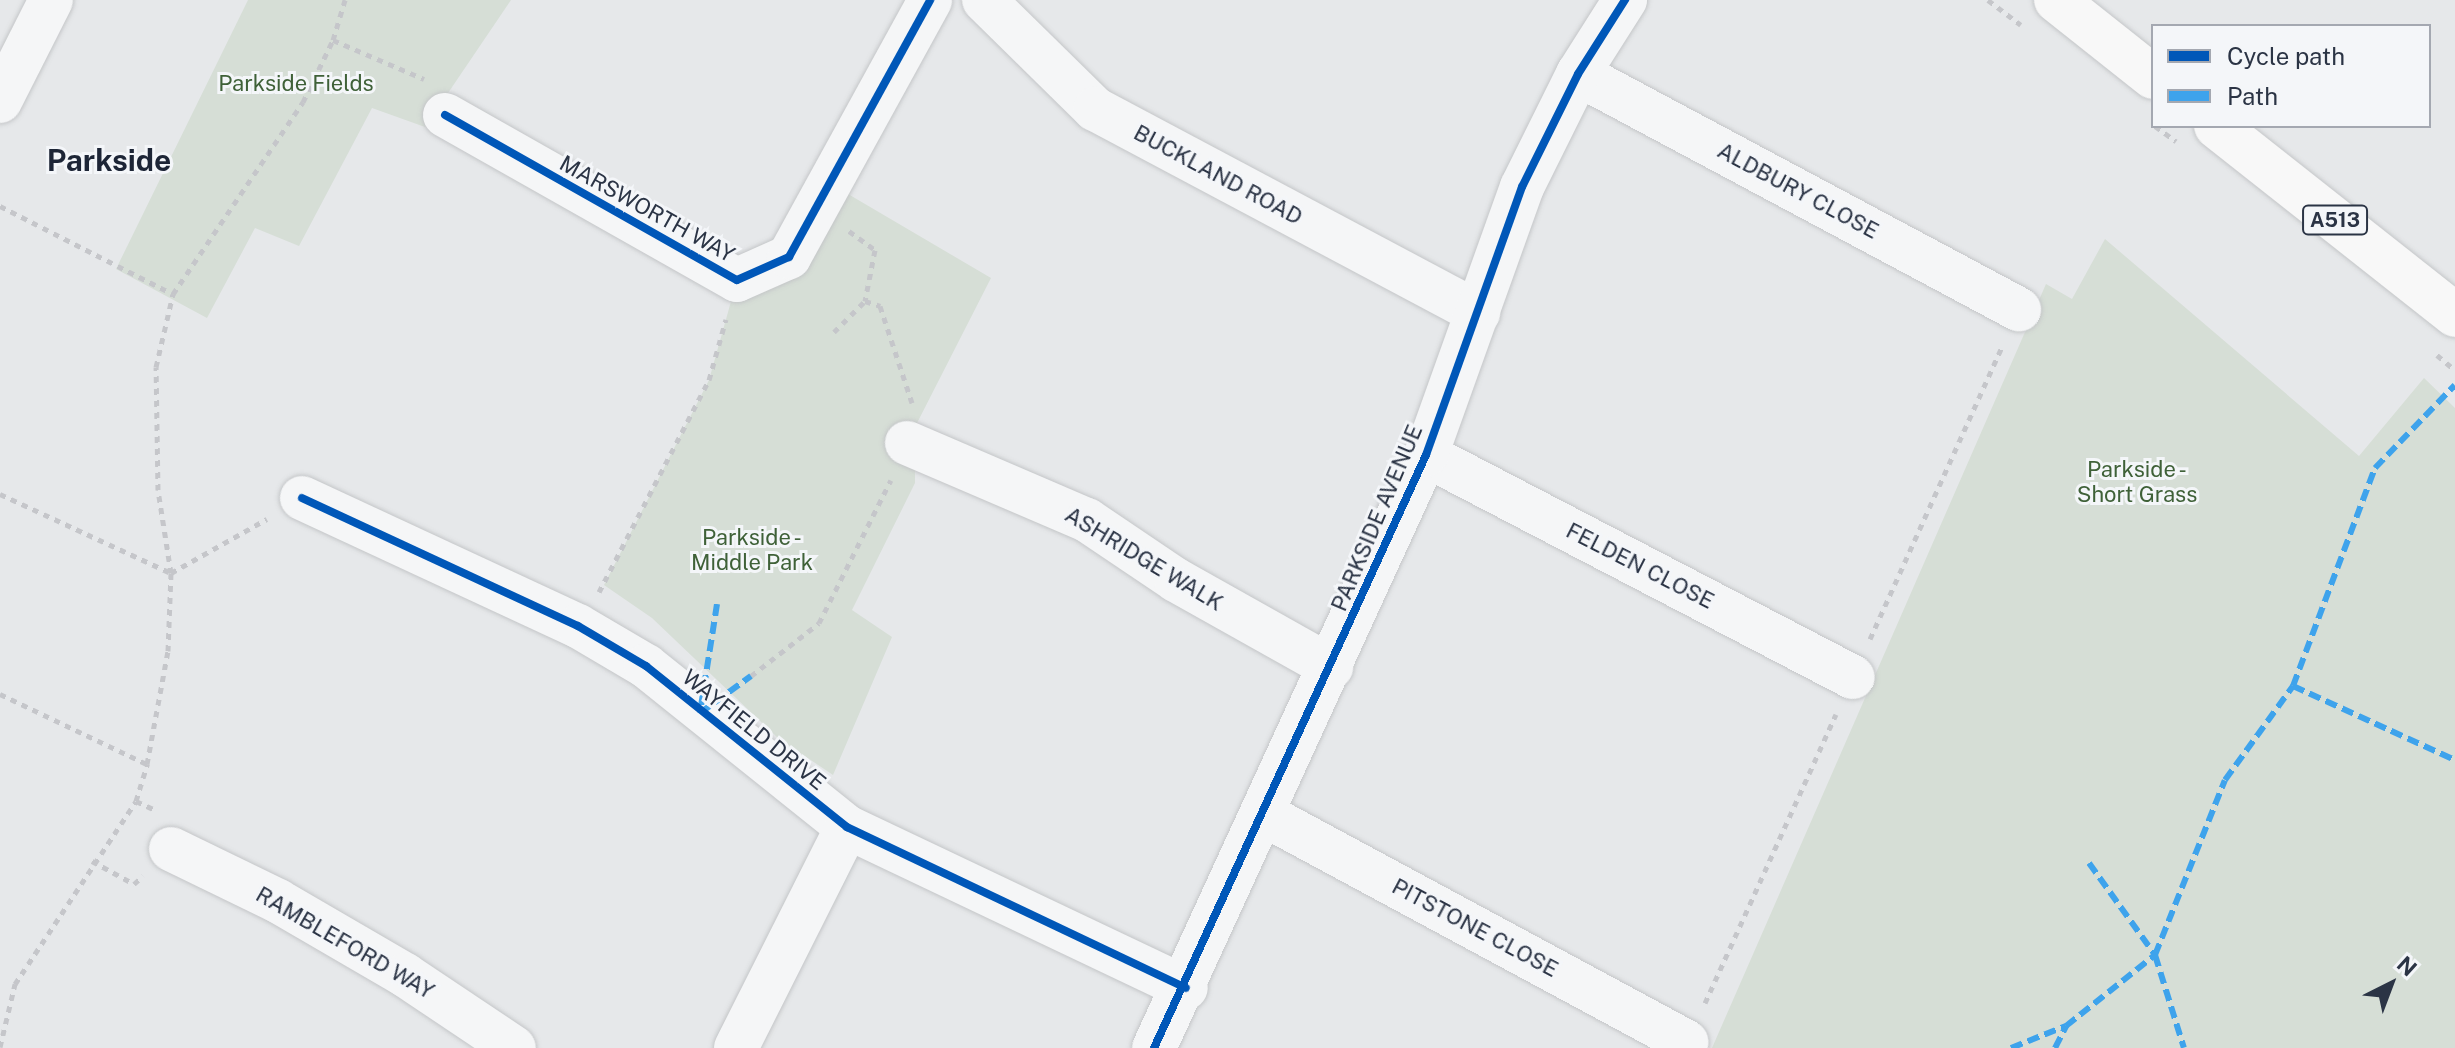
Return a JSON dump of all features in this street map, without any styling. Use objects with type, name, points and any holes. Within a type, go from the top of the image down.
[{"type":"highway","points":[[2056,0],[2151,75]]},
{"type":"highway","name":"A513","points":[[2219,128],[2455,315]]},
{"type":"street","points":[[0,101],[51,0]]},
{"type":"street","name":"MARSWORTH WAY","points":[[445,115],[737,280],[789,257],[819,210],[930,0]]},
{"type":"street","name":"BUCKLAND ROAD","points":[[984,0],[1095,109],[1478,313]]},
{"type":"street","name":"PARKSIDE AVENUE","points":[[1154,1048],[1186,988],[1426,455],[1522,187],[1578,74],[1625,0]]},
{"type":"street","name":"ALDBURY CLOSE","points":[[1578,74],[2019,309]]},
{"type":"street","name":"ASHRIDGE WALK","points":[[907,443],[1087,520],[1176,580],[1331,667]]},
{"type":"street","name":"FELDEN CLOSE","points":[[1426,455],[1853,677]]},
{"type":"street","name":"WAYFIELD DRIVE","points":[[302,498],[578,626],[646,666],[847,827],[1186,988]]},
{"type":"street","name":"PITSTONE CLOSE","points":[[1263,814],[1687,1042]]},
{"type":"street","points":[[736,1048],[847,827]]},
{"type":"street","name":"RAMBLEFORD WAY","points":[[171,849],[303,916],[514,1048]]},
{"type":"path","points":[[0,1047],[15,984],[136,801],[147,764],[168,651],[171,573],[158,490],[156,367],[173,294],[303,102],[333,40],[345,0]]},
{"type":"path","points":[[333,40],[450,90],[445,115]]},
{"type":"path","points":[[0,206],[173,294]]},
{"type":"path","points":[[819,210],[875,250],[865,301],[834,332]]},
{"type":"path","points":[[578,626],[658,486],[709,380],[737,280]]},
{"type":"path","points":[[751,676],[819,623],[868,533],[915,427],[912,399],[880,306],[865,301]]},
{"type":"path","points":[[0,494],[171,573]]},
{"type":"path","points":[[171,573],[302,498]]},
{"type":"path","points":[[0,694],[147,764]]},
{"type":"green space","name":"Parkside Fields","points":[[248,0],[511,0],[425,127],[372,108],[299,246],[255,228],[207,318],[116,269]]},
{"type":"green space","name":"Parkside - Middle Park","points":[[831,184],[991,278],[915,427],[915,483],[852,610],[892,637],[833,775],[778,738],[652,618],[604,585],[709,380],[737,280]]},
{"type":"green space","name":"Parkside - Short Grass","points":[[2105,239],[2359,456],[2424,378],[2455,408],[2455,1048],[1712,1048],[2046,284],[2072,299]]},
{"type":"marked path","points":[[2055,1048],[2066,1026],[2155,955],[2225,780],[2293,686],[2375,468],[2455,385]]},
{"type":"marked path","points":[[717,604],[700,713],[751,676]]},
{"type":"marked path","points":[[2293,686],[2455,760]]},
{"type":"marked path","points":[[2089,863],[2155,955],[2184,1048]]},
{"type":"marked path","points":[[2011,1048],[2066,1026]]},
{"type":"cycle path","points":[[445,115],[737,280],[789,257],[930,0]]},
{"type":"cycle path","points":[[1154,1048],[1426,455],[1522,187],[1578,74],[1625,0]]},
{"type":"cycle path","points":[[302,498],[578,626],[646,666],[847,827],[1186,988]]},
{"type":"district","name":"Parkside","points":[[109,160]]}]
